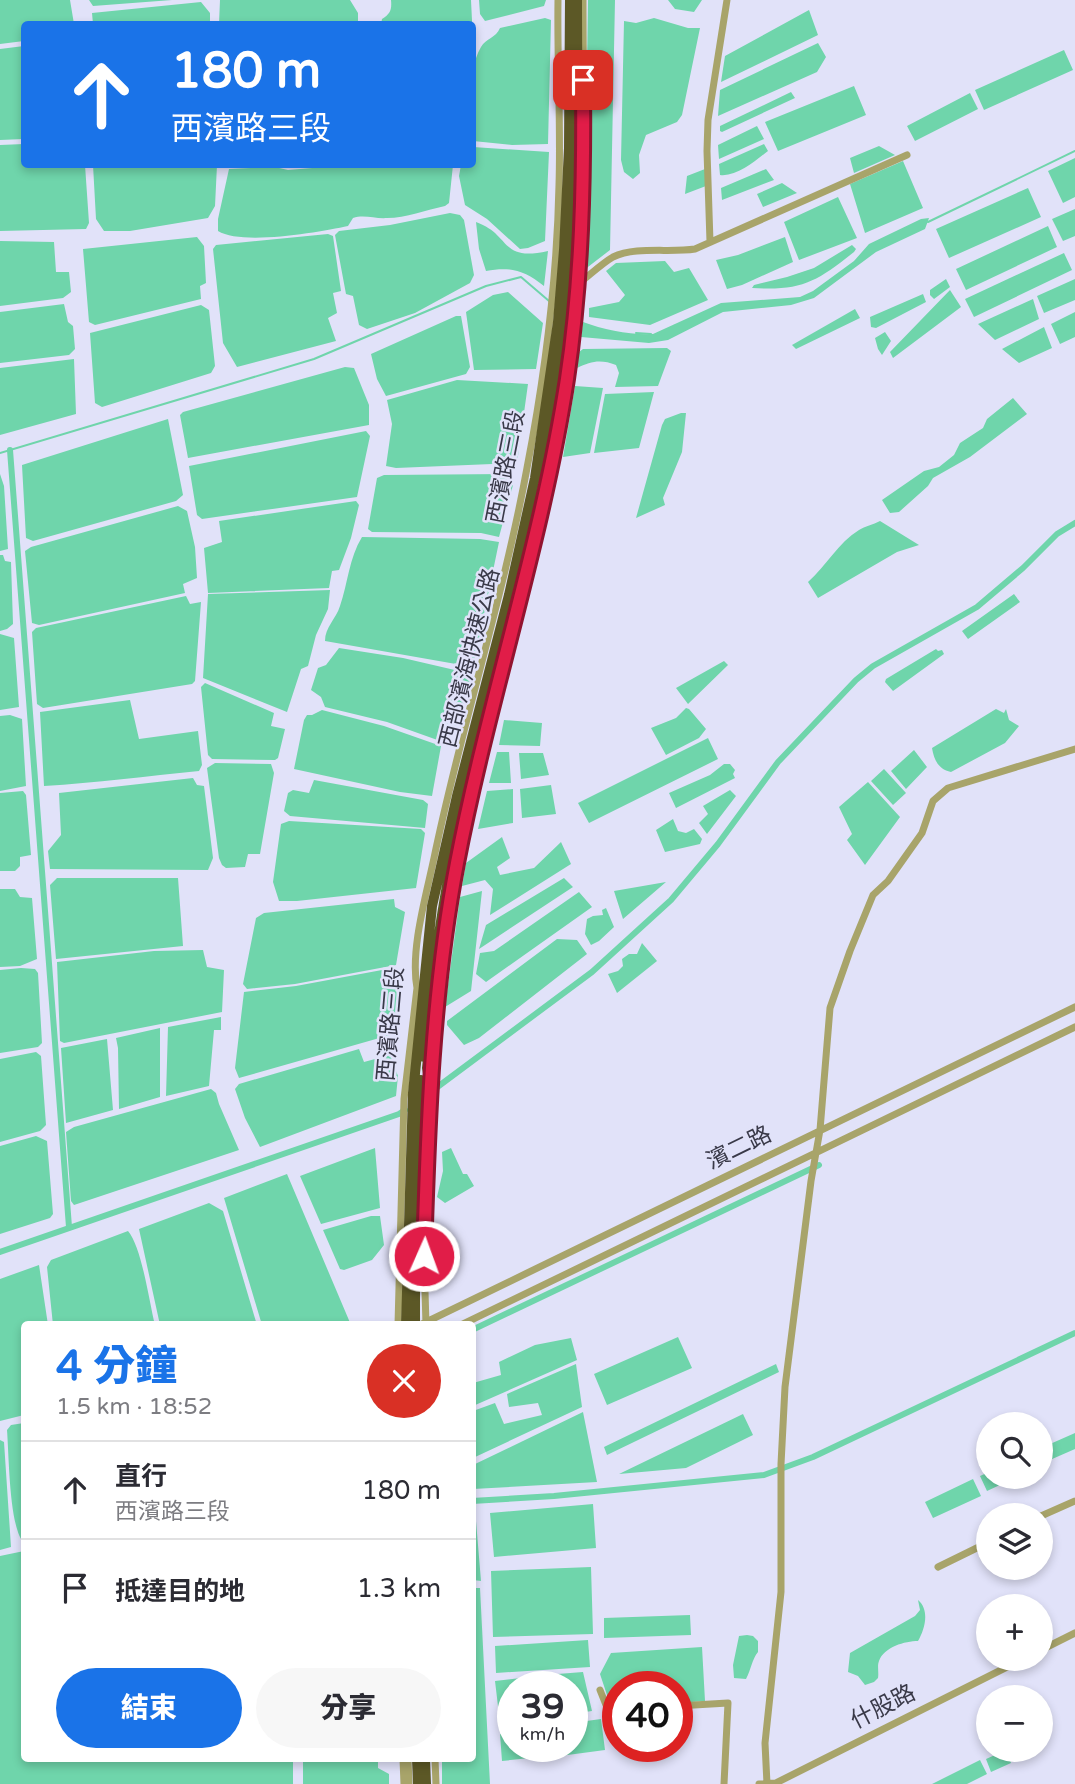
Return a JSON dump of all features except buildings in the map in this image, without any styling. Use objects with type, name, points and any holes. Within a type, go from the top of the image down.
[{"type":"highway","name":"西部濱海快速公路","points":[[564,305],[570,0]]},
{"type":"highway","name":"西部濱海快速公路","points":[[405,1321],[417,1091],[432,906],[535,478],[561,325],[577,165],[577,0]]},
{"type":"highway","name":"西部濱海快速公路","points":[[417,1091],[426,1068],[437,966],[436,949],[463,807],[530,541],[553,418],[561,325]]},
{"type":"highway","points":[[417,988],[426,922],[432,906]]},
{"type":"highway","name":"西部濱海快速公路","points":[[411,1242],[422,1321]]},
{"type":"highway","points":[[417,1762],[418,1784]]},
{"type":"highway","points":[[425,1762],[426,1784]]},
{"type":"street","name":"西濱路三段","points":[[417,1091],[415,974],[430,877],[446,800],[507,560],[564,305],[559,187],[558,0]]},
{"type":"street","name":"西濱路三段","points":[[564,305],[578,284],[584,186],[583,0]]},
{"type":"street","points":[[710,242],[708,120],[727,0]]},
{"type":"street","points":[[578,284],[611,258],[640,252],[695,249],[907,155]]},
{"type":"street","name":"西濱路三段","points":[[417,1091],[457,862],[530,562],[566,382],[561,325]]},
{"type":"street","points":[[764,1784],[765,1743],[781,1592],[781,1464],[786,1375],[820,1130],[830,1009],[873,895],[888,881],[922,833],[933,801],[948,788],[1075,749]]},
{"type":"street","name":"濱二路","points":[[428,1321],[1075,1007]]},
{"type":"street","name":"濱二路","points":[[469,1321],[1075,1027]]},
{"type":"street","points":[[398,1321],[417,1091]]},
{"type":"street","points":[[416,1118],[424,1256],[422,1321]]},
{"type":"street","points":[[1053,1511],[1075,1501]]},
{"type":"street","points":[[938,1567],[976,1548]]},
{"type":"street","points":[[1053,1644],[1075,1633]]},
{"type":"street","name":"什股路","points":[[764,1784],[776,1783],[999,1671]]},
{"type":"street","points":[[600,1690],[602,1695]]},
{"type":"street","points":[[693,1705],[728,1703],[724,1784]]},
{"type":"street","points":[[403,1762],[406,1784]]},
{"type":"street","points":[[406,1784],[408,1762]]},
{"type":"street","points":[[435,1762],[436,1784]]},
{"type":"shaded area","points":[[0,0],[70,0],[74,21],[21,21],[21,41],[0,44]]},
{"type":"shaded area","points":[[89,0],[172,0],[93,6]]},
{"type":"shaded area","points":[[220,0],[350,0],[358,13],[358,21],[219,21]]},
{"type":"shaded area","points":[[391,0],[471,0],[472,21],[382,21],[391,6]]},
{"type":"shaded area","points":[[479,0],[546,0],[544,6],[485,21],[480,14]]},
{"type":"shaded area","points":[[588,0],[615,0],[610,250],[584,270]]},
{"type":"shaded area","points":[[668,0],[702,0],[694,12],[675,9]]},
{"type":"shaded area","points":[[201,2],[210,13],[210,21],[93,21],[92,13]]},
{"type":"shaded area","points":[[809,10],[818,35],[721,82],[725,56]]},
{"type":"shaded area","points":[[545,18],[551,20],[548,144],[512,145],[476,141],[476,57],[481,47],[500,28]]},
{"type":"shaded area","points":[[654,18],[688,28],[700,28],[682,115],[677,122],[646,135],[639,155],[640,173],[633,179],[624,172],[621,160],[624,21],[636,23]]},
{"type":"shaded area","points":[[818,43],[826,57],[817,72],[718,116],[720,90]]},
{"type":"shaded area","points":[[21,46],[21,139],[0,140],[0,49]]},
{"type":"shaded area","points":[[1064,50],[1073,70],[984,110],[975,90]]},
{"type":"shaded area","points":[[854,86],[866,115],[778,151],[765,122]]},
{"type":"shaded area","points":[[791,92],[795,98],[720,131],[720,126]]},
{"type":"shaded area","points":[[970,93],[978,109],[915,141],[907,126]]},
{"type":"shaded area","points":[[757,126],[764,139],[719,159],[718,145]]},
{"type":"shaded area","points":[[21,144],[21,168],[85,168],[89,223],[86,229],[0,231],[0,145]]},
{"type":"shaded area","points":[[764,144],[768,151],[752,164],[733,174],[720,175],[719,164]]},
{"type":"shaded area","points":[[879,146],[895,155],[854,173],[850,158]]},
{"type":"shaded area","points":[[476,147],[549,152],[545,241],[520,249],[487,219],[465,205],[459,176],[460,168],[476,168]]},
{"type":"shaded area","points":[[1075,158],[1075,197],[1063,203],[1048,171]]},
{"type":"shaded area","points":[[903,161],[923,208],[865,233],[850,184]]},
{"type":"shaded area","points":[[93,168],[217,168],[215,206],[208,218],[130,231],[104,231],[96,219]]},
{"type":"shaded area","points":[[453,168],[449,203],[445,206],[401,217],[357,217],[353,218],[348,226],[301,234],[262,238],[229,235],[218,231],[229,169]]},
{"type":"shaded area","points":[[705,169],[706,186],[685,194],[687,176]]},
{"type":"shaded area","points":[[766,169],[774,180],[722,200],[721,188]]},
{"type":"shaded area","points":[[782,183],[797,193],[763,207],[757,194]]},
{"type":"shaded area","points":[[1028,188],[1041,217],[949,258],[936,229]]},
{"type":"shaded area","points":[[838,197],[857,238],[799,260],[784,222]]},
{"type":"shaded area","points":[[1075,209],[1075,236],[1063,241],[1052,219]]},
{"type":"shaded area","points":[[450,213],[460,215],[464,220],[474,275],[470,283],[415,313],[367,329],[359,325],[353,296],[346,294],[335,235],[339,231],[390,225]]},
{"type":"shaded area","points":[[929,218],[925,229],[876,252],[814,298],[791,305],[723,312],[668,340],[649,343],[581,337],[583,322],[617,331],[653,334],[721,303],[800,297],[813,291],[854,261],[869,244],[921,219]]},
{"type":"shaded area","points":[[476,222],[487,227],[513,250],[521,253],[548,251],[544,286],[517,271],[486,271],[479,249]]},
{"type":"shaded area","points":[[1048,226],[1057,247],[966,290],[956,269]]},
{"type":"shaded area","points":[[328,234],[333,236],[341,291],[333,293],[337,313],[328,318],[336,341],[237,367],[223,343],[213,249],[216,245]]},
{"type":"shaded area","points":[[197,237],[204,246],[206,283],[200,286],[201,299],[95,325],[89,322],[83,249]]},
{"type":"shaded area","points":[[785,237],[793,262],[727,289],[716,260],[738,255]]},
{"type":"shaded area","points":[[0,241],[54,242],[56,272],[69,272],[71,292],[63,298],[0,306]]},
{"type":"shaded area","points":[[852,245],[856,249],[854,252],[829,271],[808,282],[784,288],[752,288],[754,285],[814,268]]},
{"type":"shaded area","points":[[1064,253],[1072,270],[974,317],[965,299]]},
{"type":"shaded area","points":[[665,261],[674,272],[689,268],[708,300],[650,325],[589,317],[589,308],[619,302],[625,295],[606,271],[616,263]]},
{"type":"shaded area","points":[[946,279],[950,287],[934,299],[930,290]]},
{"type":"shaded area","points":[[1075,279],[1075,300],[1044,313],[1037,296]]},
{"type":"shaded area","points":[[950,290],[961,307],[893,358],[890,352]]},
{"type":"shaded area","points":[[508,292],[543,323],[536,369],[474,370],[466,312],[493,295]]},
{"type":"shaded area","points":[[923,294],[926,302],[876,328],[871,327],[870,317]]},
{"type":"shaded area","points":[[1033,299],[1039,319],[995,340],[978,324]]},
{"type":"shaded area","points":[[64,304],[68,322],[73,326],[75,349],[69,355],[0,363],[0,312]]},
{"type":"shaded area","points":[[201,305],[209,310],[215,366],[211,373],[102,407],[95,403],[90,333]]},
{"type":"shaded area","points":[[855,309],[860,318],[796,349],[792,345]]},
{"type":"shaded area","points":[[1075,312],[1075,337],[1060,344],[1051,324]]},
{"type":"shaded area","points":[[461,316],[470,367],[466,374],[386,396],[377,379],[371,354]]},
{"type":"shaded area","points":[[1044,327],[1052,348],[1019,363],[1002,349]]},
{"type":"shaded area","points":[[885,332],[891,341],[882,355],[875,338]]},
{"type":"shaded area","points":[[667,348],[671,351],[658,386],[615,387],[619,373],[616,365],[606,362],[592,362],[577,368],[579,352],[583,349]]},
{"type":"shaded area","points":[[74,359],[76,414],[0,435],[0,368]]},
{"type":"shaded area","points":[[345,367],[354,368],[369,405],[369,425],[188,458],[180,415],[183,412]]},
{"type":"shaded area","points":[[457,380],[528,384],[517,463],[396,468],[386,466],[392,424],[387,400]]},
{"type":"shaded area","points":[[575,386],[603,388],[590,453],[563,457]]},
{"type":"shaded area","points":[[654,392],[639,448],[594,453],[605,394]]},
{"type":"shaded area","points":[[1013,398],[1027,414],[970,457],[933,478],[928,486],[899,512],[890,513],[882,500],[924,471],[939,467],[954,455],[960,443],[983,428],[987,419]]},
{"type":"shaded area","points":[[686,413],[682,452],[663,498],[665,505],[636,518],[662,425],[665,419]]},
{"type":"shaded area","points":[[168,419],[183,495],[176,501],[33,541],[26,538],[22,465]]},
{"type":"shaded area","points":[[366,431],[370,436],[357,497],[202,519],[197,515],[189,466]]},
{"type":"shaded area","points":[[0,474],[4,486],[8,549],[0,551]]},
{"type":"shaded area","points":[[506,474],[507,484],[513,485],[499,537],[481,533],[372,532],[368,529],[377,478],[384,475]]},
{"type":"shaded area","points":[[356,501],[359,505],[351,538],[339,570],[332,571],[329,588],[208,593],[204,548],[222,542],[219,521]]},
{"type":"shaded area","points":[[178,506],[187,511],[195,547],[197,578],[183,584],[185,593],[39,625],[32,623],[25,551],[31,547]]},
{"type":"shaded area","points":[[880,521],[919,545],[897,552],[818,598],[808,582],[852,535]]},
{"type":"shaded area","points":[[362,537],[480,539],[499,542],[473,667],[325,641],[327,631],[340,606],[351,562]]},
{"type":"shaded area","points":[[0,555],[3,555],[5,561],[11,562],[13,624],[0,631]]},
{"type":"shaded area","points":[[330,590],[328,609],[316,635],[308,666],[301,669],[287,712],[203,678],[208,594]]},
{"type":"shaded area","points":[[1014,594],[1020,602],[968,639],[962,631]]},
{"type":"shaded area","points":[[186,596],[190,604],[201,602],[195,681],[192,684],[43,708],[37,704],[32,632],[36,628]]},
{"type":"shaded area","points":[[0,634],[14,638],[19,707],[0,710]]},
{"type":"shaded area","points":[[339,648],[403,658],[472,674],[456,735],[448,735],[443,742],[387,722],[325,707],[321,697],[311,690],[318,668],[326,665]]},
{"type":"shaded area","points":[[936,649],[942,650],[944,654],[893,691],[885,682],[886,679]]},
{"type":"shaded area","points":[[724,661],[728,665],[688,704],[676,688]]},
{"type":"shaded area","points":[[205,683],[274,713],[271,726],[285,729],[278,758],[212,759],[208,755],[201,687]]},
{"type":"shaded area","points":[[130,700],[139,739],[198,731],[202,765],[199,771],[44,786],[40,712]]},
{"type":"shaded area","points":[[686,708],[706,729],[699,738],[666,755],[651,728],[676,718]]},
{"type":"shaded area","points":[[996,709],[1004,713],[1006,709],[1009,720],[1019,726],[1005,743],[951,772],[940,766],[935,760],[932,748]]},
{"type":"shaded area","points":[[322,710],[384,726],[441,746],[432,796],[400,792],[294,769],[304,720],[307,715]]},
{"type":"shaded area","points":[[10,715],[22,719],[26,786],[0,791],[0,716]]},
{"type":"shaded area","points":[[504,720],[542,723],[540,746],[499,745]]},
{"type":"shaded area","points":[[708,738],[718,759],[589,823],[578,803]]},
{"type":"shaded area","points":[[914,750],[927,767],[906,789],[891,771]]},
{"type":"shaded area","points":[[497,752],[509,752],[511,783],[489,783]]},
{"type":"shaded area","points":[[519,753],[543,753],[549,775],[521,779]]},
{"type":"shaded area","points":[[215,763],[271,764],[274,773],[260,854],[248,854],[245,867],[226,868],[219,858],[207,768]]},
{"type":"shaded area","points":[[724,764],[730,764],[735,770],[735,778],[676,808],[669,793],[710,775]]},
{"type":"shaded area","points":[[884,769],[906,793],[893,805],[871,781]]},
{"type":"shaded area","points":[[193,778],[197,785],[204,786],[213,858],[208,870],[50,869],[48,851],[61,835],[59,793]]},
{"type":"shaded area","points":[[314,780],[423,800],[428,804],[425,828],[290,816],[284,811],[288,793],[293,790],[309,793]]},
{"type":"shaded area","points":[[868,782],[900,817],[865,865],[847,840],[852,834],[839,807]]},
{"type":"shaded area","points":[[551,785],[556,814],[522,818],[520,789]]},
{"type":"shaded area","points":[[513,789],[513,823],[478,829],[487,791]]},
{"type":"shaded area","points":[[730,790],[736,796],[707,834],[699,823],[708,814],[703,806]]},
{"type":"shaded area","points":[[23,791],[26,795],[31,855],[20,857],[20,866],[15,871],[0,871],[0,793]]},
{"type":"shaded area","points":[[673,819],[678,831],[686,833],[694,829],[702,839],[700,844],[665,852],[656,830]]},
{"type":"shaded area","points":[[289,821],[421,829],[425,833],[416,888],[279,901],[273,882],[281,824]]},
{"type":"shaded area","points":[[502,837],[510,858],[497,867],[500,875],[534,868],[561,842],[571,864],[490,915],[493,889],[485,880],[462,886],[466,863]]},
{"type":"shaded area","points":[[57,878],[178,878],[183,946],[56,959],[50,885]]},
{"type":"shaded area","points":[[564,878],[573,887],[479,949],[486,925]]},
{"type":"shaded area","points":[[666,882],[623,919],[614,891]]},
{"type":"shaded area","points":[[0,889],[15,889],[20,897],[32,898],[37,959],[20,966],[0,967]]},
{"type":"shaded area","points":[[482,891],[471,991],[445,1007],[460,897]]},
{"type":"shaded area","points":[[579,892],[592,907],[486,982],[476,974],[480,953],[494,951]]},
{"type":"shaded area","points":[[394,899],[395,907],[405,912],[396,965],[295,984],[247,989],[243,984],[256,918],[264,913]]},
{"type":"shaded area","points":[[606,908],[614,927],[591,945],[585,934],[587,919],[603,915],[602,910]]},
{"type":"shaded area","points":[[557,939],[577,940],[587,954],[479,1038],[464,1045],[447,1025],[447,1021]]},
{"type":"shaded area","points":[[642,943],[657,961],[617,993],[608,974],[618,971],[623,966],[622,959],[629,954],[637,954]]},
{"type":"shaded area","points":[[203,950],[207,967],[224,970],[222,1012],[64,1043],[60,1041],[57,962],[154,951]]},
{"type":"shaded area","points":[[35,969],[38,973],[42,1043],[38,1047],[0,1053],[0,970]]},
{"type":"shaded area","points":[[393,970],[400,1013],[397,1033],[239,1078],[235,1068],[244,992],[296,986]]},
{"type":"shaded area","points":[[221,1017],[221,1030],[214,1030],[209,1086],[166,1096],[168,1027]]},
{"type":"shaded area","points":[[160,1028],[160,1097],[119,1109],[116,1038]]},
{"type":"shaded area","points":[[107,1039],[113,1110],[66,1123],[61,1048]]},
{"type":"shaded area","points":[[359,1049],[364,1062],[390,1055],[398,1076],[396,1096],[260,1147],[245,1118],[235,1089],[239,1084]]},
{"type":"shaded area","points":[[36,1052],[41,1056],[46,1125],[40,1131],[0,1142],[0,1059]]},
{"type":"shaded area","points":[[211,1089],[216,1093],[239,1150],[74,1205],[71,1201],[66,1132],[74,1127]]},
{"type":"shaded area","points":[[36,1136],[47,1141],[53,1214],[50,1218],[0,1234],[0,1146]]},
{"type":"shaded area","points":[[375,1148],[380,1208],[321,1224],[300,1176]]},
{"type":"shaded area","points":[[451,1148],[463,1174],[467,1174],[474,1186],[445,1203],[437,1197],[443,1171],[442,1152]]},
{"type":"shaded area","points":[[287,1174],[349,1321],[261,1321],[224,1198]]},
{"type":"shaded area","points":[[209,1203],[223,1211],[256,1321],[159,1321],[139,1229]]},
{"type":"shaded area","points":[[371,1216],[380,1216],[384,1245],[372,1260],[340,1269],[323,1230]]},
{"type":"shaded area","points":[[128,1231],[141,1262],[154,1321],[53,1321],[47,1267],[51,1260]]},
{"type":"shaded area","points":[[39,1265],[47,1321],[21,1321],[21,1416],[0,1421],[0,1279]]},
{"type":"shaded area","points":[[678,1337],[692,1368],[607,1405],[594,1374]]},
{"type":"shaded area","points":[[571,1338],[577,1360],[476,1405],[476,1382],[501,1375],[499,1362],[535,1345]]},
{"type":"shaded area","points":[[576,1364],[582,1407],[476,1457],[476,1410],[495,1403],[504,1424],[542,1415],[538,1403],[509,1407],[507,1394]]},
{"type":"shaded area","points":[[776,1364],[779,1372],[607,1455],[604,1447]]},
{"type":"shaded area","points":[[583,1412],[597,1482],[476,1489],[476,1464]]},
{"type":"shaded area","points":[[743,1414],[753,1435],[686,1468],[619,1474]]},
{"type":"shaded area","points":[[21,1423],[21,1538],[15,1522],[9,1472],[7,1430],[11,1425]]},
{"type":"shaded area","points":[[1075,1433],[1075,1449],[1053,1459],[1053,1443]]},
{"type":"shaded area","points":[[0,1440],[4,1442],[11,1547],[0,1550]]},
{"type":"shaded area","points":[[973,1479],[981,1496],[933,1518],[925,1502]]},
{"type":"shaded area","points":[[593,1504],[596,1548],[494,1557],[490,1513]]},
{"type":"shaded area","points":[[476,1521],[481,1581],[476,1580]]},
{"type":"shaded area","points":[[21,1552],[21,1762],[293,1762],[293,1784],[0,1784],[0,1556]]},
{"type":"shaded area","points":[[591,1567],[593,1634],[493,1637],[491,1571]]},
{"type":"shaded area","points":[[476,1588],[480,1588],[490,1784],[442,1784],[442,1762],[476,1762]]},
{"type":"shaded area","points":[[918,1600],[924,1609],[925,1620],[918,1641],[901,1644],[885,1652],[879,1661],[878,1678],[874,1682],[865,1685],[858,1676],[848,1672],[850,1653],[915,1616],[920,1610]]},
{"type":"shaded area","points":[[690,1615],[691,1635],[604,1638],[604,1618]]},
{"type":"shaded area","points":[[747,1635],[758,1641],[758,1652],[746,1679],[734,1678],[733,1665],[739,1636]]},
{"type":"shaded area","points":[[588,1640],[590,1667],[496,1673],[495,1646]]},
{"type":"shaded area","points":[[702,1647],[705,1701],[693,1702],[693,1671],[602,1671],[602,1680],[600,1674],[611,1653]]},
{"type":"shaded area","points":[[588,1694],[592,1711],[588,1712]]},
{"type":"shaded area","points":[[601,1719],[602,1750],[588,1752],[588,1721]]},
{"type":"shaded area","points":[[303,1762],[378,1762],[378,1768],[389,1774],[389,1784],[303,1784]]},
{"type":"shaded area","points":[[976,1762],[981,1762],[987,1774],[967,1784],[932,1784]]},
{"type":"shaded area","points":[[987,1762],[1011,1762],[1011,1763],[991,1772]]},
{"type":"waterway","points":[[928,222],[1075,151]]},
{"type":"waterway","points":[[0,453],[314,359],[486,286],[521,277],[549,301]]},
{"type":"waterway","points":[[636,333],[651,334]]},
{"type":"waterway","points":[[10,450],[69,1227]]},
{"type":"waterway","points":[[428,1094],[592,972],[671,900],[718,844],[778,762],[856,680],[873,666],[977,607],[1023,568],[1057,534],[1075,523]]},
{"type":"waterway","points":[[0,1252],[405,1110]]},
{"type":"waterway","points":[[476,1328],[819,1165]]},
{"type":"waterway","points":[[476,1501],[554,1496],[764,1475],[813,1457],[1075,1333]]},
{"type":"route","points":[[424,1256],[433,1043],[442,956],[457,862],[535,540],[566,382],[576,313],[584,186],[583,80]]}]
